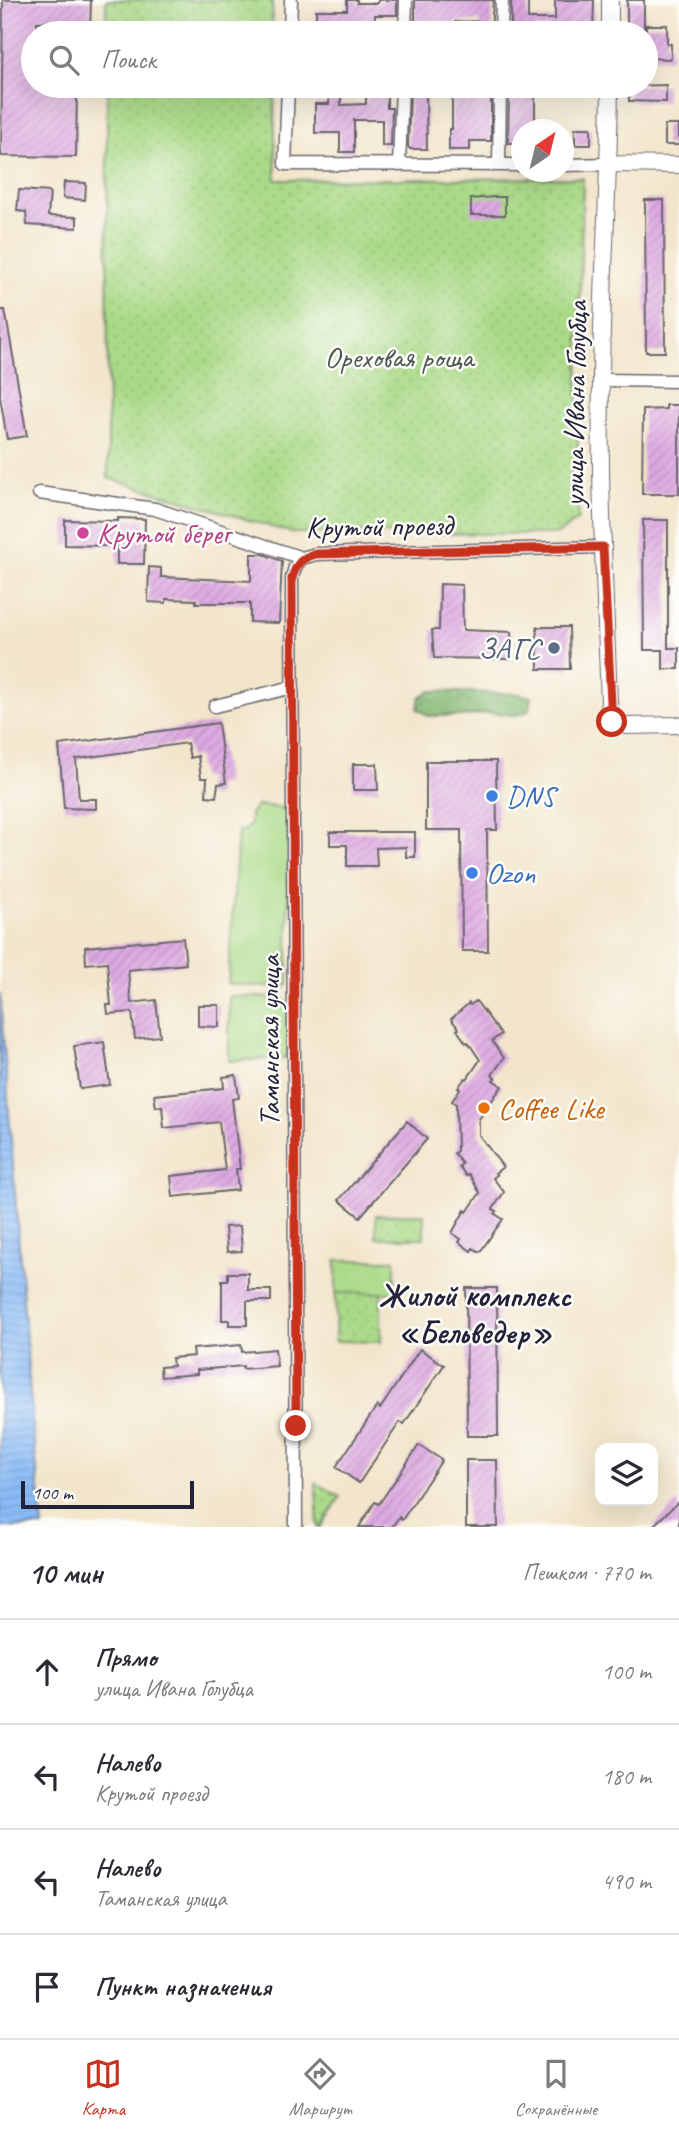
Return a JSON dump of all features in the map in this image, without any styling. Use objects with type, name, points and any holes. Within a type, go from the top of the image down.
[{"type":"street","points":[[290,21],[291,0]]},
{"type":"street","points":[[405,21],[406,0]]},
{"type":"street","points":[[501,21],[502,0]]},
{"type":"street","points":[[610,0],[610,21]]},
{"type":"street","points":[[288,98],[285,164],[511,165]]},
{"type":"street","points":[[399,165],[402,98]]},
{"type":"street","points":[[499,165],[500,98]]},
{"type":"street","name":"улица Ивана Голубца","points":[[610,98],[601,380],[603,547],[612,722],[628,726],[679,725]]},
{"type":"street","points":[[574,165],[679,165]]},
{"type":"street","points":[[601,380],[679,381]]},
{"type":"street","name":"Крутой проезд","points":[[39,493],[155,509],[302,558],[316,554],[603,547]]},
{"type":"street","name":"Таманская улица","points":[[296,1527],[292,578],[295,567],[302,558]]},
{"type":"street","points":[[215,706],[293,687]]},
{"type":"green space","points":[[106,0],[272,0],[273,21],[106,21]]},
{"type":"green space","name":"Ореховая роща","points":[[107,98],[274,98],[276,180],[511,178],[511,182],[574,182],[574,178],[583,178],[578,519],[558,534],[292,533],[108,478]]},
{"type":"green space","points":[[431,691],[519,694],[531,697],[531,706],[527,712],[516,715],[490,713],[429,716],[418,709],[420,697]]},
{"type":"green space","points":[[258,805],[282,808],[289,815],[288,984],[284,988],[228,984],[238,831],[245,830],[250,825],[250,814]]},
{"type":"green space","points":[[229,996],[282,998],[288,1004],[289,1048],[285,1058],[229,1061]]},
{"type":"green space","points":[[424,1214],[424,1238],[376,1238],[376,1215]]},
{"type":"green space","points":[[336,1260],[395,1260],[395,1293],[336,1293]]},
{"type":"green space","points":[[336,1293],[381,1293],[381,1342],[335,1341]]},
{"type":"green space","points":[[316,1483],[340,1497],[321,1527],[318,1527]]},
{"type":"water","points":[[0,993],[33,1432],[43,1527],[0,1527]]},
{"type":"building","points":[[3,0],[91,0],[90,21],[21,21],[21,98],[77,98],[76,157],[1,156]]},
{"type":"building","points":[[347,0],[378,3],[378,0],[397,0],[397,15],[375,15],[375,21],[316,21],[316,10],[347,10]]},
{"type":"building","points":[[415,0],[493,0],[492,21],[415,21]]},
{"type":"building","points":[[511,0],[528,0],[528,19],[555,19],[555,0],[594,0],[593,21],[511,21]]},
{"type":"building","points":[[627,0],[644,0],[644,21],[627,21]]},
{"type":"building","points":[[658,25],[667,25],[667,44],[671,44],[671,59],[658,58]]},
{"type":"building","points":[[658,85],[666,85],[666,102],[629,101],[629,98],[658,98]]},
{"type":"building","points":[[329,98],[341,98],[341,105],[366,104],[366,98],[387,98],[387,108],[392,108],[391,146],[382,146],[382,120],[354,120],[354,152],[340,152],[340,133],[315,133],[315,104],[329,104]]},
{"type":"building","points":[[410,98],[426,98],[427,149],[410,149]]},
{"type":"building","points":[[452,98],[491,98],[491,141],[470,141],[470,150],[449,150],[449,129],[452,129]]},
{"type":"building","points":[[509,98],[535,98],[535,119],[511,119],[511,143],[508,143]]},
{"type":"building","points":[[665,125],[679,125],[679,145],[665,145]]},
{"type":"building","points":[[575,128],[591,128],[591,145],[575,145]]},
{"type":"building","points":[[64,182],[86,183],[85,200],[63,198]]},
{"type":"building","points":[[19,190],[50,192],[48,216],[77,217],[77,228],[27,225],[26,212],[17,211]]},
{"type":"building","points":[[505,197],[505,215],[471,215],[471,199]]},
{"type":"building","points":[[645,200],[664,200],[665,352],[646,352]]},
{"type":"building","points":[[0,310],[5,310],[27,436],[7,439],[0,397]]},
{"type":"building","points":[[666,405],[679,405],[679,494],[642,494],[643,410],[666,409]]},
{"type":"building","points":[[118,518],[145,519],[144,564],[117,564],[117,546],[65,545],[65,520],[118,521]]},
{"type":"building","points":[[643,520],[668,520],[668,648],[679,648],[679,669],[663,669],[663,650],[644,650]]},
{"type":"building","points":[[251,554],[263,554],[282,561],[279,623],[250,622],[250,603],[196,603],[196,600],[166,599],[166,603],[148,602],[149,567],[161,568],[161,577],[251,581]]},
{"type":"building","points":[[440,584],[462,585],[463,630],[511,632],[511,659],[434,658],[432,630],[439,630]]},
{"type":"building","name":"ЗАГС","points":[[537,627],[569,627],[570,669],[538,669]]},
{"type":"building","points":[[218,723],[226,783],[218,784],[216,797],[206,796],[207,778],[201,778],[198,756],[190,758],[187,743],[76,759],[79,799],[96,799],[96,809],[64,808],[59,745]]},
{"type":"building","points":[[426,761],[496,761],[497,830],[487,830],[488,951],[462,951],[461,830],[426,830]]},
{"type":"building","points":[[353,764],[377,764],[378,790],[353,790]]},
{"type":"building","points":[[330,832],[415,832],[415,857],[406,857],[406,847],[376,848],[377,866],[347,866],[347,845],[330,845]]},
{"type":"building","points":[[183,938],[186,964],[128,970],[131,1003],[156,1000],[160,1036],[135,1039],[132,1012],[108,1014],[107,1005],[111,1005],[107,962],[86,964],[85,947]]},
{"type":"building","points":[[476,1001],[501,1034],[492,1041],[504,1058],[492,1075],[495,1078],[493,1080],[502,1086],[479,1119],[479,1135],[503,1167],[493,1178],[504,1192],[493,1209],[497,1211],[495,1214],[503,1219],[480,1252],[473,1248],[471,1251],[452,1233],[465,1210],[467,1212],[480,1193],[469,1174],[466,1176],[459,1166],[462,1164],[454,1153],[457,1151],[456,1104],[452,1101],[460,1089],[458,1088],[480,1060],[451,1019],[469,1003],[470,1005]]},
{"type":"building","points":[[198,1005],[219,1005],[219,1027],[198,1026]]},
{"type":"building","points":[[104,1042],[110,1085],[80,1089],[74,1046]]},
{"type":"building","points":[[236,1075],[239,1098],[232,1099],[240,1169],[236,1169],[238,1190],[173,1197],[171,1176],[225,1170],[219,1122],[164,1128],[162,1106],[156,1107],[154,1095],[224,1088],[223,1077]]},
{"type":"building","points":[[407,1121],[427,1139],[360,1217],[339,1200]]},
{"type":"building","points":[[240,1226],[242,1251],[227,1252],[225,1227]]},
{"type":"building","points":[[228,1273],[248,1273],[248,1290],[271,1290],[271,1301],[247,1301],[247,1325],[229,1325],[229,1320],[222,1320],[222,1280],[228,1280]]},
{"type":"building","points":[[466,1288],[497,1288],[498,1436],[467,1436]]},
{"type":"building","points":[[241,1345],[242,1352],[275,1349],[277,1366],[197,1370],[197,1374],[161,1377],[160,1367],[173,1366],[172,1358],[194,1356],[193,1349]]},
{"type":"building","points":[[420,1349],[444,1365],[404,1424],[400,1422],[359,1483],[336,1467],[377,1406],[380,1409]]},
{"type":"building","points":[[419,1445],[442,1460],[402,1520],[399,1517],[392,1527],[359,1527],[375,1502],[379,1504]]},
{"type":"building","points":[[466,1460],[497,1460],[498,1527],[466,1527]]},
{"type":"building","points":[[679,1501],[679,1527],[652,1527]]},
{"type":"place","name":"Крутой берег","points":[[83,533]]},
{"type":"place","name":"ЗАГС","points":[[554,648]]},
{"type":"place","name":"DNS","points":[[492,796]]},
{"type":"place","name":"Ozon","points":[[472,873]]},
{"type":"place","name":"Coffee Like","points":[[484,1108]]},
{"type":"district","name":"Жилой комплекс «Бельведер»","points":[[475,1314]]},
{"type":"route","points":[[296,1426],[292,578],[295,567],[302,558],[316,554],[603,547],[612,722]]}]
